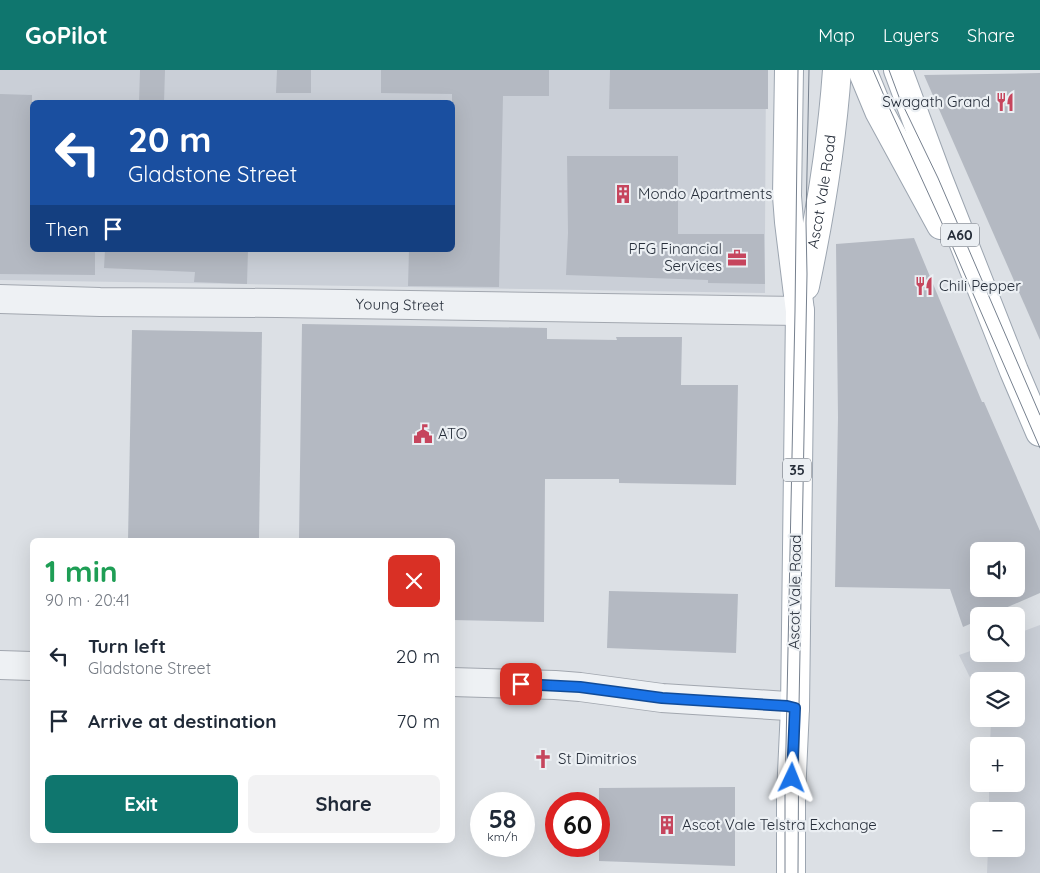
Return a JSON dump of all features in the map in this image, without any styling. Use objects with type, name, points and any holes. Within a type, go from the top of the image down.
[{"type":"main road","name":"Ascot Vale Road","points":[[789,70],[787,196],[800,310],[791,873]]},
{"type":"main road","name":"Ascot Vale Road","points":[[800,310],[822,196],[837,70]]},
{"type":"main road","name":"A60","points":[[862,70],[880,111],[951,243],[1014,372]]},
{"type":"main road","name":"A60","points":[[898,70],[1014,372],[1040,432]]},
{"type":"street","name":"Young Street","points":[[0,299],[100,302],[277,302],[800,310]]},
{"type":"street","points":[[0,665],[30,666]]},
{"type":"street","points":[[455,682],[580,687],[662,698],[795,708]]},
{"type":"shaded area","points":[[0,70],[766,70],[765,293],[0,280]]},
{"type":"shaded area","points":[[1040,625],[1040,873],[987,873],[988,857],[1025,857],[1025,802],[989,802],[989,792],[1025,792],[1025,737],[990,737],[991,727],[1025,727],[1025,672],[970,672],[970,678],[959,655],[970,651],[970,662],[1025,662],[1025,631]]},
{"type":"building","points":[[140,70],[165,70],[164,100],[139,100]]},
{"type":"building","points":[[277,70],[311,70],[311,93],[276,93]]},
{"type":"building","points":[[381,70],[549,70],[549,96],[503,96],[499,287],[408,286],[409,252],[455,252],[455,100],[452,100],[452,94],[381,93]]},
{"type":"building","points":[[610,70],[768,70],[768,109],[609,109]]},
{"type":"building","points":[[1040,73],[1040,340],[924,75]]},
{"type":"building","points":[[0,94],[32,95],[32,100],[30,100],[30,252],[95,252],[95,275],[0,274]]},
{"type":"building","name":"Mondo Apartments","points":[[567,156],[678,156],[678,234],[764,234],[765,284],[708,283],[708,280],[566,275],[568,233]]},
{"type":"building","points":[[914,238],[982,402],[984,402],[1040,531],[1040,593],[1008,607],[970,607],[970,624],[963,627],[950,589],[835,587],[838,417],[836,244]]},
{"type":"building","points":[[105,252],[248,252],[247,284],[194,282],[195,272],[104,268]]},
{"type":"building","name":"ATO","points":[[302,324],[547,328],[547,339],[617,340],[616,337],[682,337],[681,385],[738,385],[736,485],[619,483],[619,479],[545,479],[544,622],[455,620],[455,538],[299,538]]},
{"type":"building","points":[[132,330],[262,332],[259,538],[128,538]]},
{"type":"building","points":[[609,591],[738,594],[736,653],[607,648]]},
{"type":"building","name":"Ascot Vale Telstra Exchange","points":[[735,787],[735,866],[599,861],[599,857],[610,857],[610,792],[599,792],[599,788]]},
{"type":"tram line","points":[[785,873],[798,70]]},
{"type":"tram line","points":[[798,873],[809,70]]},
{"type":"tram line","points":[[873,70],[1040,448]]},
{"type":"tram line","points":[[889,70],[899,97],[938,178],[1040,415]]},
{"type":"place","name":"Swagath Grand","points":[[1005,102]]},
{"type":"place","name":"Mondo Apartments","points":[[623,194]]},
{"type":"place","name":"PFG Financial Services","points":[[737,258]]},
{"type":"place","name":"Chili Pepper","points":[[924,286]]},
{"type":"place","name":"ATO","points":[[423,434]]},
{"type":"place","name":"St Dimitrios","points":[[543,759]]},
{"type":"place","name":"Ascot Vale Telstra Exchange","points":[[667,825]]},
{"type":"route","points":[[521,684],[580,687],[662,698],[795,708],[792,778]]}]
